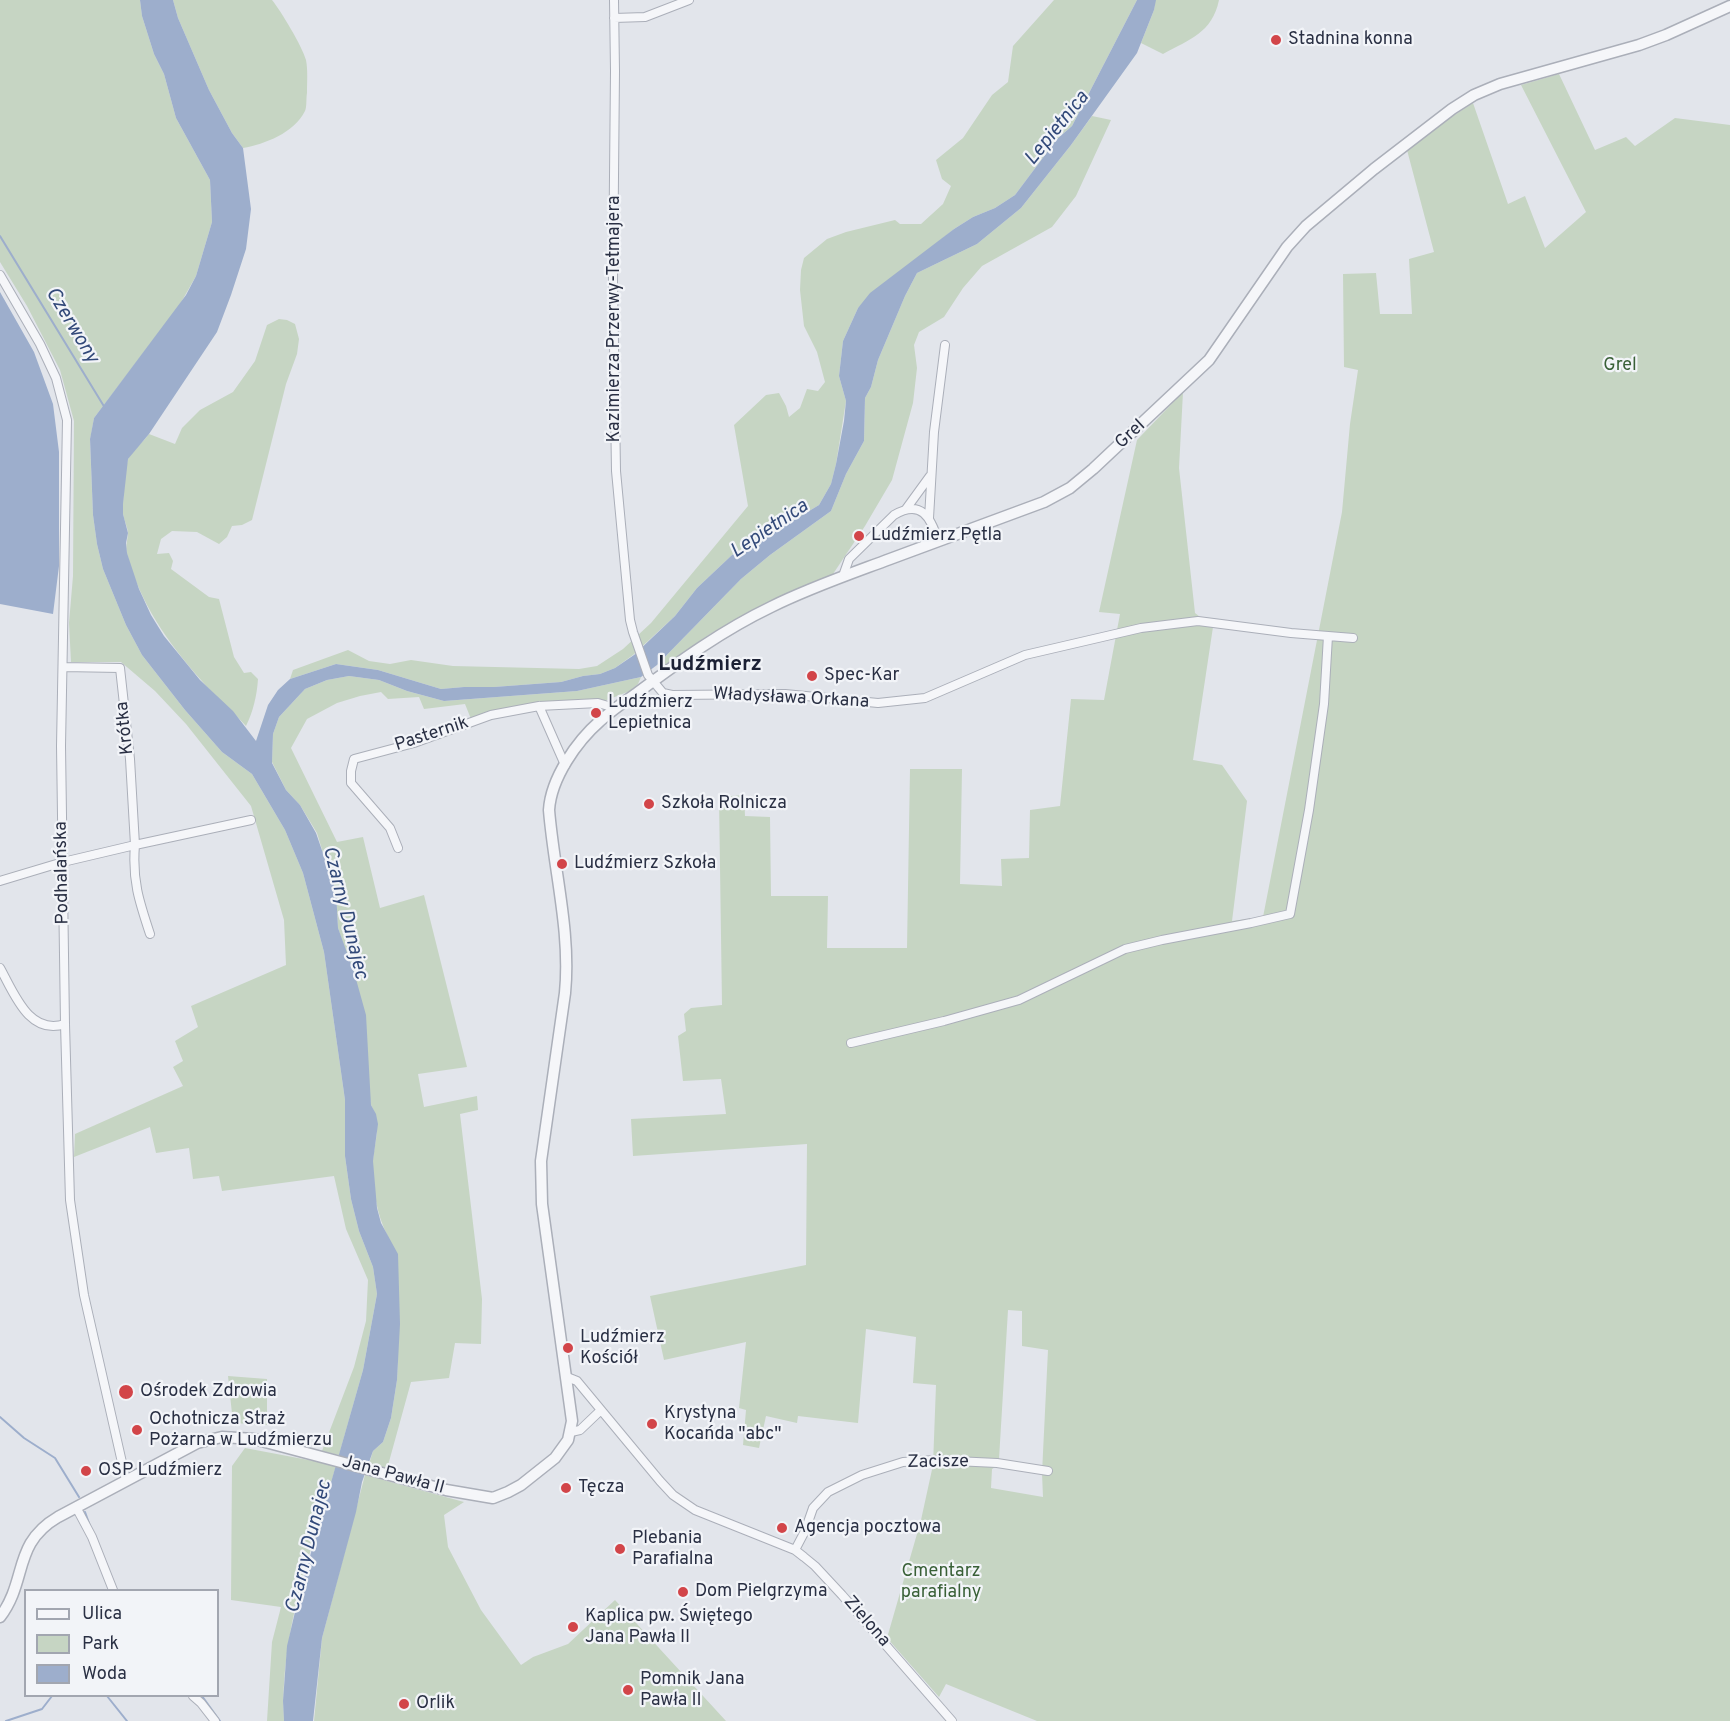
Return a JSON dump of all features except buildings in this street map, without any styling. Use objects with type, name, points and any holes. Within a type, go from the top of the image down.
[{"type":"street","name":"Kazimierza Przerwy-Tetmajera","points":[[614,0],[613,282],[616,471],[630,620],[650,678]]},
{"type":"street","points":[[614,18],[645,17],[689,0]]},
{"type":"street","name":"Grel","points":[[650,678],[735,626],[797,594],[1044,502],[1070,488],[1209,360],[1287,247],[1306,226],[1341,195],[1452,109],[1474,95],[1500,84],[1639,45],[1730,6]]},
{"type":"street","name":"Podhalańska","points":[[0,275],[40,344],[56,378],[67,420],[61,746],[69,1200],[84,1295],[126,1480]]},
{"type":"street","points":[[938,541],[929,518],[930,476],[945,345]]},
{"type":"street","points":[[906,509],[930,476]]},
{"type":"street","points":[[843,576],[849,559],[894,515],[910,508],[920,511],[929,518]]},
{"type":"street","name":"Władysława Orkana","points":[[650,678],[663,693],[672,695],[785,694],[878,703],[925,698],[1025,655],[1142,628],[1198,621],[1353,638]]},
{"type":"street","points":[[850,1043],[944,1021],[1019,1000],[1125,949],[1290,914],[1309,810],[1324,704],[1328,636]]},
{"type":"street","name":"Krótka","points":[[63,667],[120,668],[130,759],[135,845],[133,866],[136,892],[150,934]]},
{"type":"street","points":[[601,1410],[580,1430],[571,1432],[572,1411],[542,1204],[541,1173],[567,966],[549,810],[552,790],[565,765],[592,728],[650,678]]},
{"type":"street","name":"Pasternik","points":[[398,848],[390,828],[351,783],[354,759],[414,743],[491,715],[538,706],[598,703],[615,708]]},
{"type":"street","points":[[538,706],[565,765]]},
{"type":"street","points":[[0,881],[63,862],[251,820]]},
{"type":"street","points":[[0,968],[25,1011],[36,1022],[57,1026],[65,1024]]},
{"type":"street","name":"Zielona","points":[[567,1377],[577,1381],[660,1481],[684,1504],[795,1550],[815,1566],[952,1721]]},
{"type":"street","name":"Jana Pawła II","points":[[0,1617],[14,1594],[26,1551],[44,1527],[76,1507],[189,1446],[203,1441],[222,1437],[254,1439],[414,1482],[472,1496],[493,1498],[500,1497],[521,1485],[555,1458],[571,1432]]},
{"type":"street","name":"Zacisze","points":[[795,1550],[813,1508],[828,1492],[862,1475],[903,1462],[934,1460],[997,1463],[1048,1471]]},
{"type":"street","points":[[76,1507],[92,1537],[113,1589]]},
{"type":"street","points":[[195,1697],[214,1721]]},
{"type":"green space","points":[[0,0],[140,0],[142,16],[154,54],[164,74],[176,118],[210,180],[212,222],[196,276],[179,306],[94,418],[90,440],[93,515],[103,569],[126,625],[142,655],[185,710],[222,752],[252,774],[285,830],[303,873],[324,952],[345,1100],[345,1156],[351,1199],[359,1231],[373,1267],[377,1294],[363,1370],[339,1455],[322,1451],[354,1367],[366,1321],[368,1280],[346,1229],[334,1176],[222,1191],[219,1176],[193,1179],[189,1148],[156,1153],[150,1127],[74,1157],[75,1134],[183,1086],[173,1067],[183,1061],[175,1041],[198,1027],[191,1006],[286,965],[284,920],[251,806],[186,724],[155,691],[121,662],[71,662],[69,623],[73,576],[74,421],[60,370],[27,306],[0,262]]},
{"type":"green space","points":[[173,0],[272,0],[291,29],[306,60],[306,107],[294,126],[260,144],[243,148],[232,133],[209,90],[178,18]]},
{"type":"green space","points":[[1054,0],[1137,0],[1072,126],[1057,139],[1015,195],[954,229],[858,308],[843,341],[839,376],[846,401],[836,464],[831,484],[819,505],[732,555],[697,588],[675,616],[633,655],[615,668],[600,674],[561,682],[441,689],[378,670],[336,664],[290,679],[293,670],[348,650],[369,661],[390,664],[411,660],[453,666],[579,669],[597,666],[623,649],[651,623],[748,506],[734,425],[766,395],[779,393],[789,417],[800,408],[807,389],[818,391],[825,382],[817,352],[804,326],[800,290],[804,258],[827,239],[846,232],[895,220],[900,224],[921,224],[943,204],[951,186],[942,179],[936,160],[963,138],[992,95],[1008,82],[1013,46]]},
{"type":"green space","points":[[1155,0],[1219,0],[1216,11],[1205,28],[1191,39],[1163,54],[1141,43],[1154,10]]},
{"type":"green space","name":"Cmentarz parafialny","points":[[1559,74],[1595,150],[1626,137],[1635,146],[1675,118],[1730,125],[1730,1721],[1037,1721],[946,1684],[939,1697],[887,1638],[921,1520],[933,1465],[936,1385],[913,1383],[916,1337],[866,1329],[858,1423],[798,1416],[797,1423],[766,1416],[759,1448],[743,1445],[746,1410],[739,1408],[746,1342],[664,1360],[650,1296],[806,1265],[807,1144],[633,1156],[631,1119],[726,1114],[721,1079],[683,1081],[678,1036],[686,1031],[684,1014],[691,1008],[722,1005],[719,797],[744,795],[745,816],[770,817],[771,896],[828,896],[827,948],[907,948],[910,769],[962,769],[960,884],[1002,886],[1001,859],[1029,858],[1030,810],[1060,806],[1071,699],[1104,700],[1120,614],[1099,612],[1137,440],[1183,392],[1179,468],[1195,613],[1213,627],[1193,760],[1222,765],[1247,801],[1232,921],[1263,917],[1342,512],[1350,424],[1358,370],[1344,367],[1343,274],[1376,273],[1380,314],[1412,314],[1409,259],[1434,252],[1407,150],[1473,103],[1508,204],[1525,196],[1545,248],[1586,212],[1521,85]],"holes":[[[1008,1310],[1022,1311],[1022,1346],[1048,1350],[1042,1473],[1043,1497],[991,1488],[992,1469],[997,1466],[999,1459]]]},
{"type":"green space","points":[[1092,116],[1111,120],[1076,196],[1052,227],[982,266],[963,288],[944,317],[919,332],[914,345],[917,368],[913,403],[892,480],[833,574],[764,604],[710,634],[668,663],[657,665],[741,579],[831,511],[846,474],[864,441],[865,398],[871,387],[878,360],[917,273],[977,244],[1021,208]]},
{"type":"green space","points":[[279,319],[295,324],[299,339],[297,354],[286,384],[252,520],[242,525],[232,526],[227,537],[219,544],[197,532],[172,531],[161,539],[157,554],[169,553],[173,561],[171,569],[209,597],[219,599],[234,657],[244,673],[251,672],[258,679],[251,715],[246,726],[189,666],[156,622],[139,589],[126,545],[128,532],[123,514],[126,469],[128,459],[149,434],[175,444],[182,428],[200,410],[233,392],[255,361],[267,325]]},
{"type":"green space","points":[[349,676],[379,680],[407,691],[444,701],[577,691],[641,677],[638,684],[630,691],[607,700],[549,702],[471,719],[465,704],[424,709],[419,697],[388,699],[381,692],[360,696],[337,703],[307,719],[291,748],[337,842],[363,837],[380,908],[424,895],[467,1067],[418,1074],[424,1107],[477,1096],[478,1110],[460,1114],[482,1299],[481,1344],[455,1343],[449,1378],[411,1382],[387,1469],[369,1464],[373,1451],[383,1442],[391,1418],[397,1380],[398,1354],[388,1237],[380,1218],[373,1180],[376,1119],[371,1105],[345,950],[338,928],[336,896],[317,833],[300,805],[286,790],[272,762],[273,734],[279,717],[305,689],[327,680]]},
{"type":"green space","points":[[228,1376],[267,1379],[267,1425],[233,1423]]},
{"type":"green space","points":[[245,1448],[336,1466],[299,1592],[292,1624],[284,1688],[284,1721],[267,1721],[272,1642],[281,1607],[231,1600],[232,1466]]},
{"type":"green space","points":[[365,1475],[464,1502],[444,1515],[448,1547],[481,1610],[521,1665],[533,1657],[568,1644],[615,1600],[726,1721],[314,1721],[322,1638]]},
{"type":"water","points":[[140,0],[173,0],[178,18],[209,90],[232,133],[243,148],[251,209],[246,249],[217,332],[149,434],[128,459],[123,504],[128,533],[127,553],[139,589],[164,636],[200,680],[233,711],[256,741],[268,705],[278,690],[290,679],[336,664],[378,670],[441,689],[561,682],[600,674],[615,668],[634,655],[675,616],[697,588],[732,555],[819,505],[831,484],[836,464],[846,401],[839,376],[843,341],[858,308],[870,293],[954,229],[1015,195],[1057,139],[1072,126],[1137,0],[1156,0],[1137,53],[1071,145],[1021,208],[977,244],[917,273],[878,360],[871,387],[865,398],[864,441],[846,474],[831,511],[741,579],[657,665],[641,677],[577,691],[444,701],[407,691],[379,680],[349,676],[327,680],[305,689],[279,717],[273,734],[272,763],[286,790],[300,805],[316,833],[336,891],[338,928],[366,1015],[371,1105],[378,1124],[373,1161],[377,1208],[381,1223],[398,1254],[400,1324],[397,1380],[391,1418],[383,1442],[373,1451],[362,1482],[322,1638],[313,1721],[284,1721],[287,1646],[299,1595],[363,1370],[377,1294],[373,1267],[359,1231],[351,1199],[345,1156],[345,1100],[324,952],[303,873],[285,830],[252,774],[222,752],[185,710],[142,655],[126,625],[103,569],[97,544],[93,515],[90,439],[94,418],[186,295],[196,276],[212,222],[210,180],[176,118],[164,74],[154,54],[142,16]]},
{"type":"water","points":[[0,292],[34,352],[53,404],[59,452],[59,566],[53,614],[0,604]]},
{"type":"waterway","name":"Czerwony","points":[[0,236],[105,408]]},
{"type":"waterway","points":[[0,1417],[24,1438],[55,1458],[79,1497]]},
{"type":"waterway","points":[[85,1512],[90,1526]]},
{"type":"waterway","points":[[6,1721],[42,1709],[51,1697]]},
{"type":"waterway","points":[[108,1697],[127,1721]]},
{"type":"waterway","points":[[203,1697],[220,1721]]},
{"type":"place","name":"Stadnina konna","points":[[1276,40]]},
{"type":"place","name":"Ludźmierz Pętla","points":[[859,536]]},
{"type":"place","name":"Spec-Kar","points":[[812,676]]},
{"type":"place","name":"Ludźmierz Lepietnica","points":[[596,713]]},
{"type":"place","name":"Szkoła Rolnicza","points":[[649,804]]},
{"type":"place","name":"Ludźmierz Szkoła","points":[[562,864]]},
{"type":"place","name":"Ludźmierz Kościół","points":[[568,1348]]},
{"type":"place","name":"Ośrodek Zdrowia","points":[[126,1392]]},
{"type":"place","name":"Krystyna Kocańda \"abc\"","points":[[652,1424]]},
{"type":"place","name":"Ochotnicza Straż Pożarna w Ludźmierzu","points":[[137,1430]]},
{"type":"place","name":"OSP Ludźmierz","points":[[86,1471]]},
{"type":"place","name":"Tęcza","points":[[566,1488]]},
{"type":"place","name":"Agencja pocztowa","points":[[782,1528]]},
{"type":"place","name":"Plebania Parafialna","points":[[620,1549]]},
{"type":"place","name":"Dom Pielgrzyma","points":[[683,1592]]},
{"type":"place","name":"Kaplica pw. Świętego Jana Pawła II","points":[[573,1627]]},
{"type":"place","name":"Pomnik Jana Pawła II","points":[[628,1690]]},
{"type":"place","name":"Orlik","points":[[404,1704]]},
{"type":"district","name":"Ludźmierz","points":[[710,666]]},
{"type":"water label","name":"Lepietnica","points":[[1058,129]]},
{"type":"water label","name":"Lepietnica","points":[[770,530]]},
{"type":"water label","name":"Czarny Dunajec","points":[[344,913]]},
{"type":"water label","name":"Czarny Dunajec","points":[[310,1547]]}]
